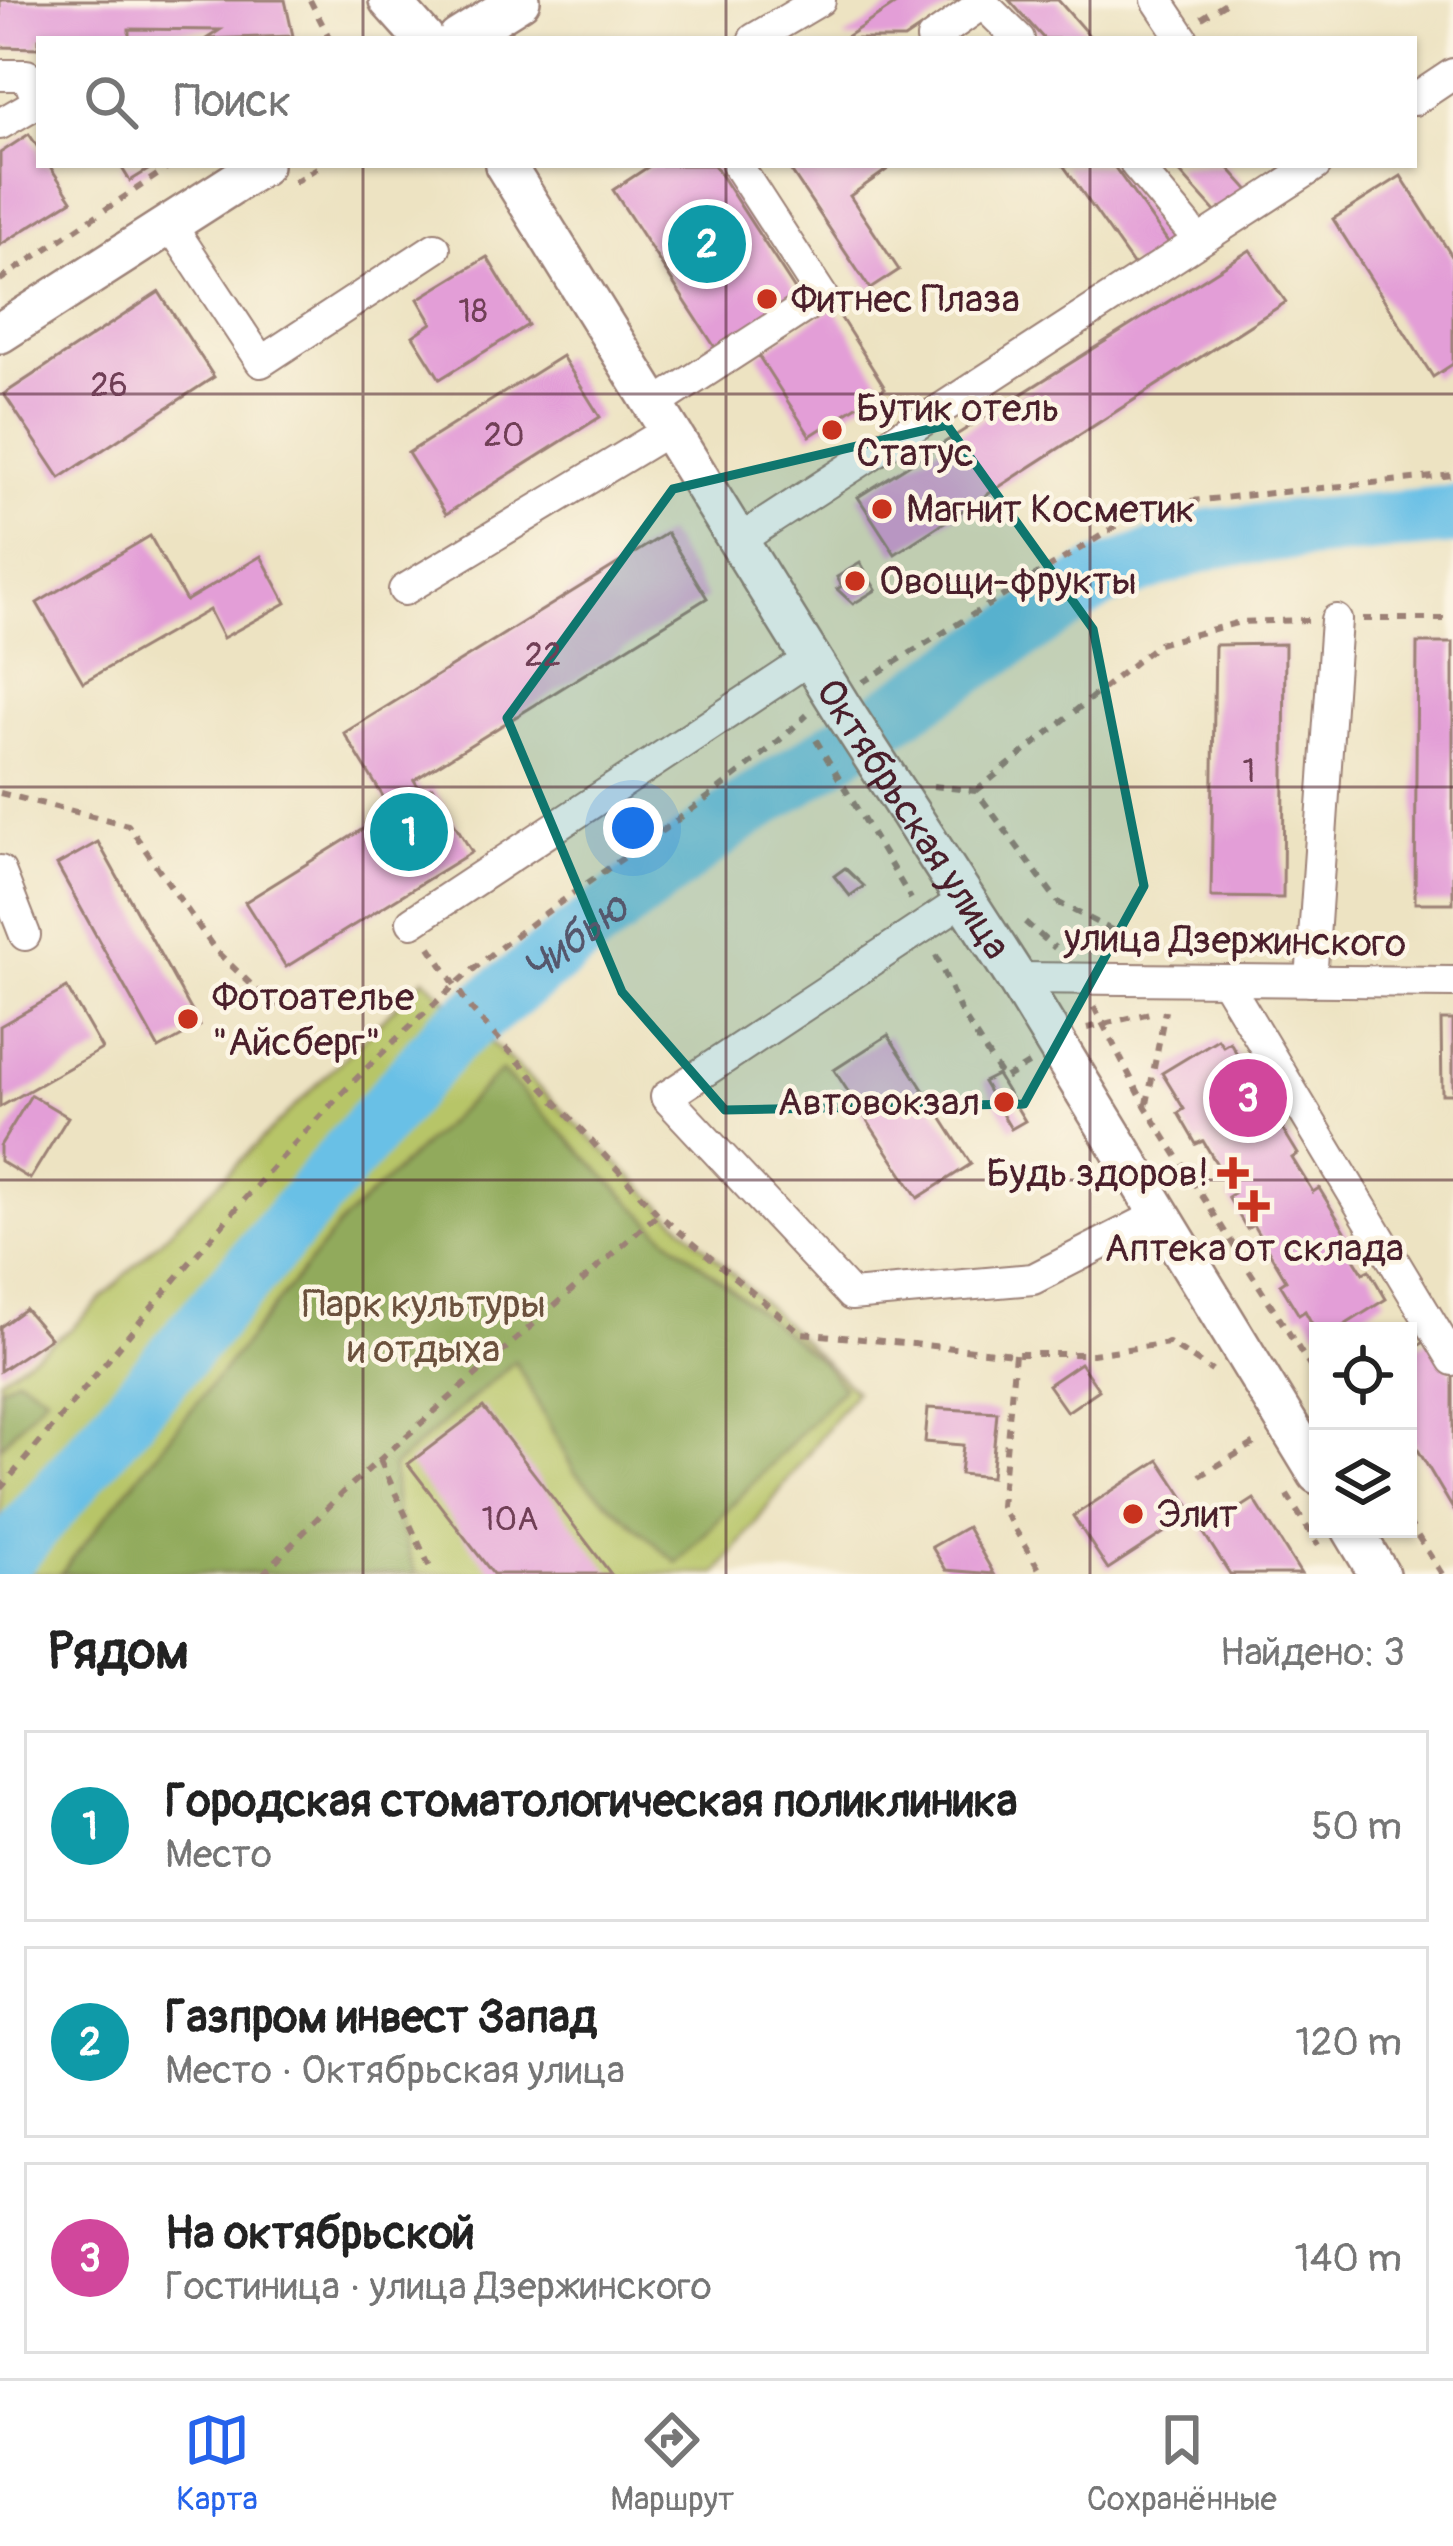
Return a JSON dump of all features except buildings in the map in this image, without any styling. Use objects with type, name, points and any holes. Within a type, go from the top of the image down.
[{"type":"main road","points":[[389,0],[421,36]]},
{"type":"main road","points":[[462,36],[504,4]]},
{"type":"main road","points":[[0,333],[257,168]]},
{"type":"main road","name":"Октябрьская улица","points":[[508,168],[811,658],[1016,978],[1309,1459]]},
{"type":"main road","points":[[1357,1538],[1379,1574]]},
{"type":"street","points":[[759,36],[820,0]]},
{"type":"street","points":[[936,36],[976,8],[979,0],[1016,36]]},
{"type":"street","points":[[1157,0],[1181,36]]},
{"type":"street","points":[[1417,98],[1453,74]]},
{"type":"street","points":[[0,75],[27,75],[36,97]]},
{"type":"street","points":[[0,124],[36,103]]},
{"type":"street","points":[[404,590],[662,417],[822,296],[739,168]]},
{"type":"street","points":[[1138,168],[1186,226]]},
{"type":"street","points":[[738,541],[1273,177],[1305,168]]},
{"type":"street","points":[[170,224],[261,362],[435,248]]},
{"type":"street","points":[[1311,980],[1336,620]]},
{"type":"street","points":[[412,922],[811,658]]},
{"type":"street","points":[[0,871],[25,935]]},
{"type":"street","points":[[965,899],[666,1097],[851,1295],[1033,1279],[1158,1215]]},
{"type":"street","name":"улица Дзержинского","points":[[1016,978],[1453,982]]},
{"type":"street","points":[[1225,980],[1453,1360]]},
{"type":"path","points":[[310,0],[328,36]]},
{"type":"path","points":[[0,280],[168,168]]},
{"type":"path","points":[[0,1489],[328,1105],[456,984],[853,688],[1151,505],[1453,475]]},
{"type":"path","points":[[923,785],[976,791],[1158,644],[1240,622],[1453,619]]},
{"type":"path","points":[[829,760],[862,816]]},
{"type":"path","points":[[976,791],[1059,903],[1155,952]]},
{"type":"path","points":[[0,793],[128,824],[216,951],[278,1010]]},
{"type":"path","points":[[412,922],[472,1009],[516,1059]]},
{"type":"path","points":[[1086,977],[1098,1021],[1146,1107],[1309,1365]]},
{"type":"path","points":[[1146,1107],[1165,1011]]},
{"type":"path","points":[[262,1574],[380,1460],[658,1214]]},
{"type":"path","points":[[1015,1354],[1001,1506],[1042,1574]]},
{"type":"path","points":[[1200,1476],[1256,1443]]},
{"type":"path","points":[[380,1460],[433,1574]]},
{"type":"path","points":[[1417,1535],[1442,1574]]},
{"type":"highlighted area","points":[[947,425],[1093,629],[1144,886],[1024,1104],[725,1110],[622,992],[507,718],[673,489]]},
{"type":"green space","name":"Парк культуры и отдыха","points":[[424,978],[855,1391],[717,1574],[0,1574],[0,1378],[71,1329]]},
{"type":"green space","points":[[501,1071],[661,1232],[824,1364],[843,1388],[677,1563],[575,1473],[515,1361],[393,1467],[396,1513],[416,1574],[60,1574],[339,1225]]},
{"type":"green space","points":[[17,1377],[46,1395],[0,1447],[0,1387]]},
{"type":"waterway","name":"Чибью","points":[[0,1563],[449,1037],[729,820],[1099,579],[1213,538],[1453,515]]},
{"type":"place","name":"Газпром инвест Запад","points":[[707,244]]},
{"type":"place","name":"Фитнес Плаза","points":[[767,299]]},
{"type":"place","name":"Бутик отель Статус","points":[[832,430]]},
{"type":"place","name":"Магнит Косметик","points":[[882,509]]},
{"type":"place","name":"Овощи-фрукты","points":[[855,581]]},
{"type":"place","name":"Городская стоматологическая поликлиника","points":[[409,832]]},
{"type":"place","name":"Фотоателье \"Айсберг\"","points":[[188,1019]]},
{"type":"place","name":"На октябрьской","points":[[1248,1098]]},
{"type":"place","name":"Автовокзал","points":[[1004,1102]]},
{"type":"place","name":"Будь здоров!","points":[[1233,1173]]},
{"type":"place","name":"Аптека от склада","points":[[1254,1206]]},
{"type":"place","name":"Элит","points":[[1133,1514]]}]
